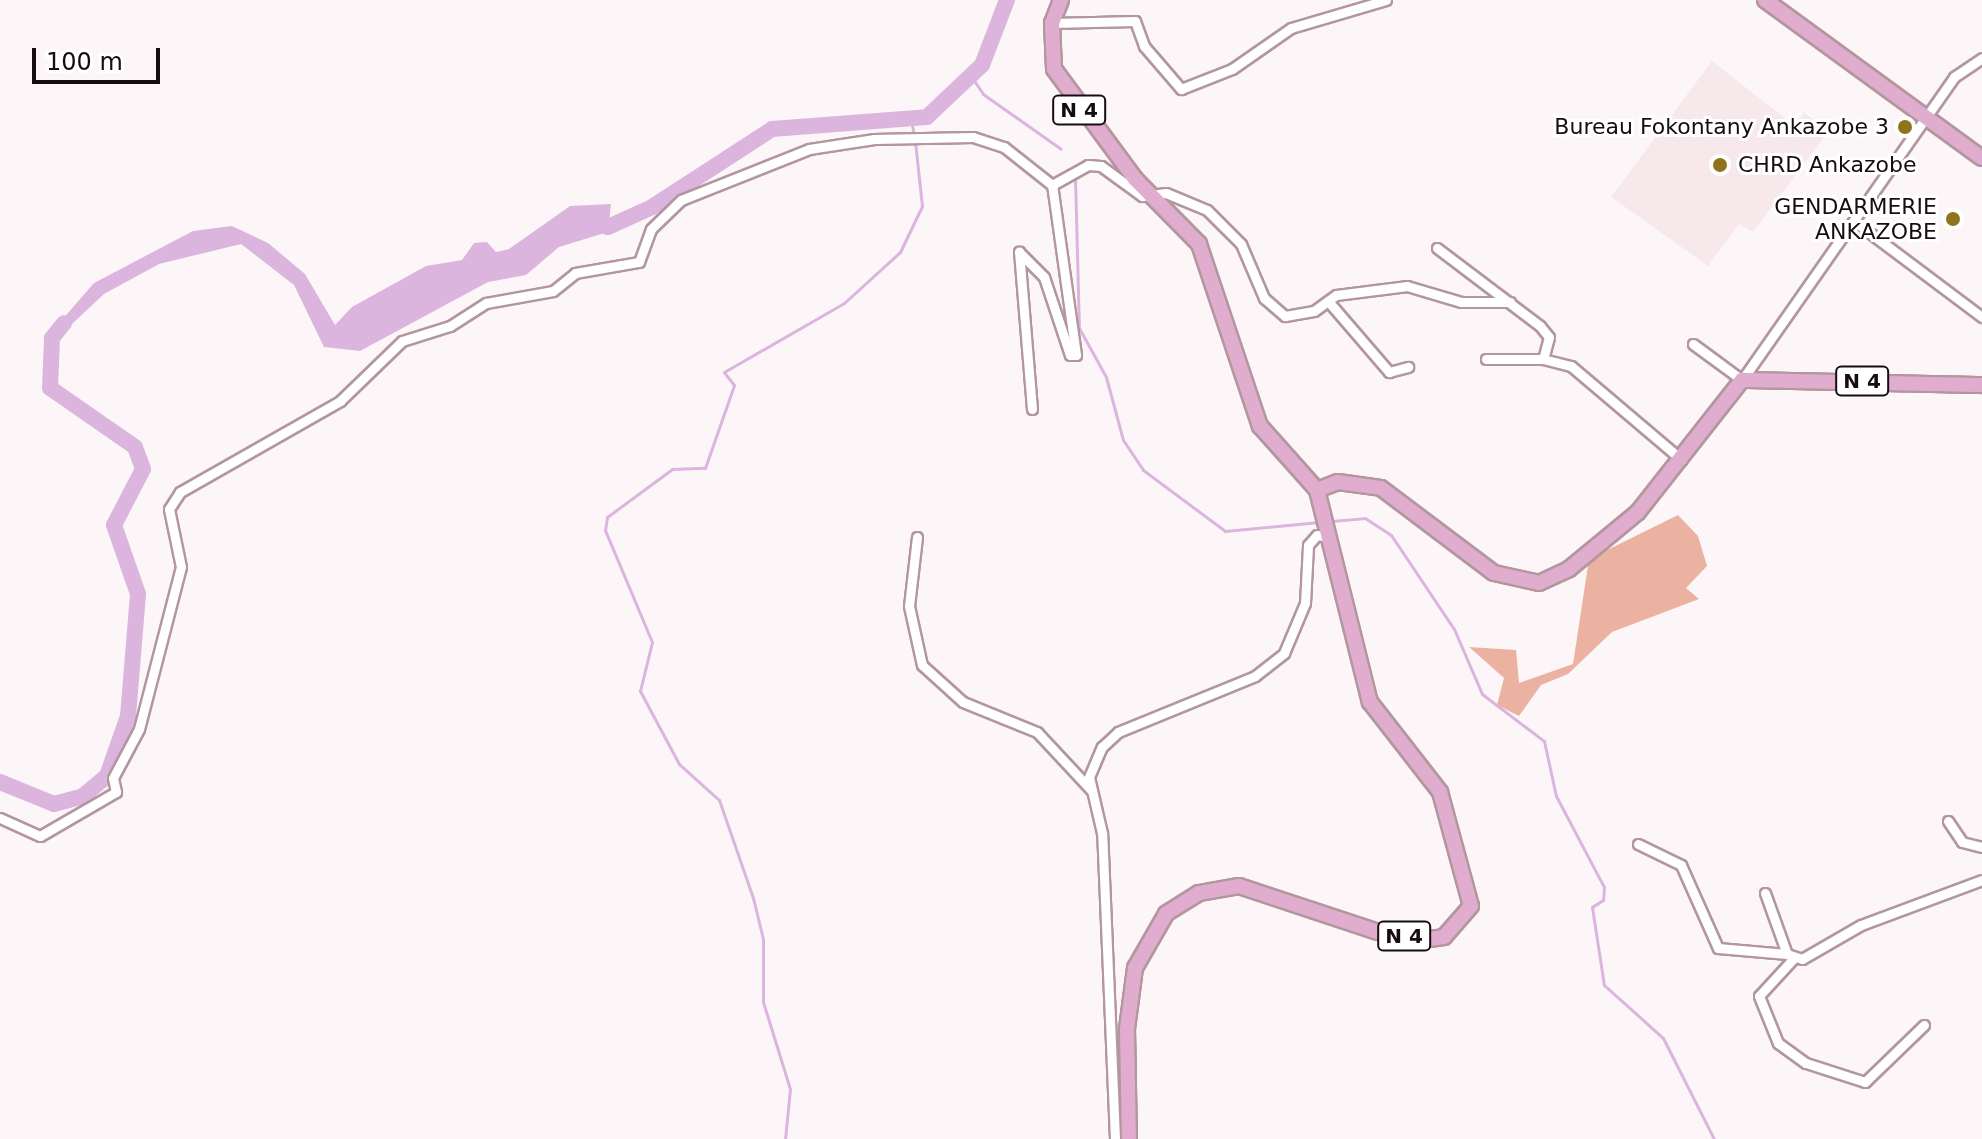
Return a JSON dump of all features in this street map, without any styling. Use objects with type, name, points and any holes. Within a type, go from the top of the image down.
[{"type":"main road","name":"N 4","points":[[1061,0],[1052,23],[1054,69],[1064,88],[1135,179],[1159,197],[1199,244],[1260,426],[1317,490],[1370,702],[1440,792],[1471,906],[1444,937],[1429,939],[1378,932],[1239,886],[1199,893],[1166,914],[1135,968],[1127,1029],[1129,1139]]},
{"type":"main road","points":[[1765,0],[1982,158]]},
{"type":"main road","name":"N 4","points":[[1742,380],[1982,385]]},
{"type":"main road","points":[[1317,490],[1338,482],[1381,488],[1494,573],[1539,583],[1569,569],[1629,520],[1685,461],[1742,380]]},
{"type":"street","points":[[1052,23],[1135,21],[1144,46],[1181,89],[1232,69],[1291,28],[1386,0]]},
{"type":"street","points":[[1693,344],[1742,380],[1954,77],[1982,58]]},
{"type":"street","points":[[0,818],[40,836],[116,792],[113,778],[139,729],[181,567],[169,509],[180,492],[340,401],[402,341],[450,326],[486,303],[553,291],[575,273],[639,262],[655,223],[712,183],[809,149],[973,137],[1004,147],[1052,185],[1078,350],[1070,355],[1044,277],[1019,252],[1032,409]]},
{"type":"street","points":[[1052,185],[1071,170],[1101,166],[1124,189],[1159,197],[1166,193],[1207,210],[1241,244],[1264,298],[1285,316],[1328,301],[1407,286],[1461,302],[1510,302]]},
{"type":"street","points":[[1854,221],[1982,317]]},
{"type":"street","points":[[1437,248],[1510,302],[1549,337],[1543,359]]},
{"type":"street","points":[[1328,301],[1389,372],[1408,367]]},
{"type":"street","points":[[1486,359],[1543,359],[1571,366],[1685,461]]},
{"type":"street","points":[[1115,1139],[1102,833],[1089,777],[1097,757],[1118,732],[1255,676],[1284,653],[1305,603],[1308,545],[1325,526]]},
{"type":"street","points":[[917,537],[909,606],[922,665],[963,702],[1037,732],[1093,793]]},
{"type":"street","points":[[1948,821],[1962,842],[1982,847]]},
{"type":"street","points":[[1638,844],[1681,865],[1718,948],[1790,957],[1982,880]]},
{"type":"street","points":[[1765,893],[1790,957]]},
{"type":"street","points":[[1790,957],[1759,996],[1778,1043],[1806,1063],[1865,1082],[1924,1025]]},
{"type":"shaded area","name":"CHRD Ankazobe","points":[[1712,61],[1795,126],[1804,112],[1828,132],[1753,232],[1739,224],[1708,266],[1611,197]]},
{"type":"shaded area","points":[[611,204],[608,232],[559,247],[526,275],[488,282],[360,351],[324,347],[294,285],[241,244],[159,264],[104,294],[56,339],[47,337],[94,283],[193,231],[232,226],[268,243],[305,274],[335,325],[352,307],[426,266],[462,260],[474,243],[487,242],[496,252],[509,249],[570,206]]},
{"type":"shaded area","points":[[1678,515],[1698,536],[1707,566],[1686,588],[1699,599],[1612,632],[1568,674],[1541,685],[1519,716],[1497,705],[1504,678],[1469,647],[1516,650],[1519,683],[1573,664],[1589,559]]},
{"type":"waterway","points":[[590,221],[608,227],[652,207],[772,129],[927,117],[982,65],[1007,0]]},
{"type":"waterway","points":[[971,76],[983,94],[1061,149]]},
{"type":"waterway","points":[[911,120],[914,135]]},
{"type":"waterway","points":[[785,1139],[790,1089],[763,1002],[763,939],[753,898],[719,800],[679,764],[640,691],[652,642],[605,530],[607,517],[672,469],[705,468],[734,385],[724,372],[844,303],[900,252],[922,206],[915,142]]},
{"type":"waterway","points":[[1075,177],[1079,328],[1106,377],[1123,440],[1143,470],[1225,531],[1320,522]]},
{"type":"waterway","points":[[0,782],[54,804],[83,796],[107,776],[128,716],[138,594],[114,525],[143,469],[135,447],[50,388],[52,338],[64,323]]},
{"type":"waterway","points":[[1332,521],[1365,518],[1391,535],[1454,629],[1482,694],[1544,741],[1556,796],[1604,887],[1603,900],[1592,907],[1604,985],[1663,1038],[1714,1139]]},
{"type":"place","name":"Bureau Fokontany Ankazobe 3","points":[[1905,127]]},
{"type":"place","name":"CHRD Ankazobe","points":[[1720,165]]},
{"type":"place","name":"GENDARMERIE ANKAZOBE","points":[[1953,219]]}]
